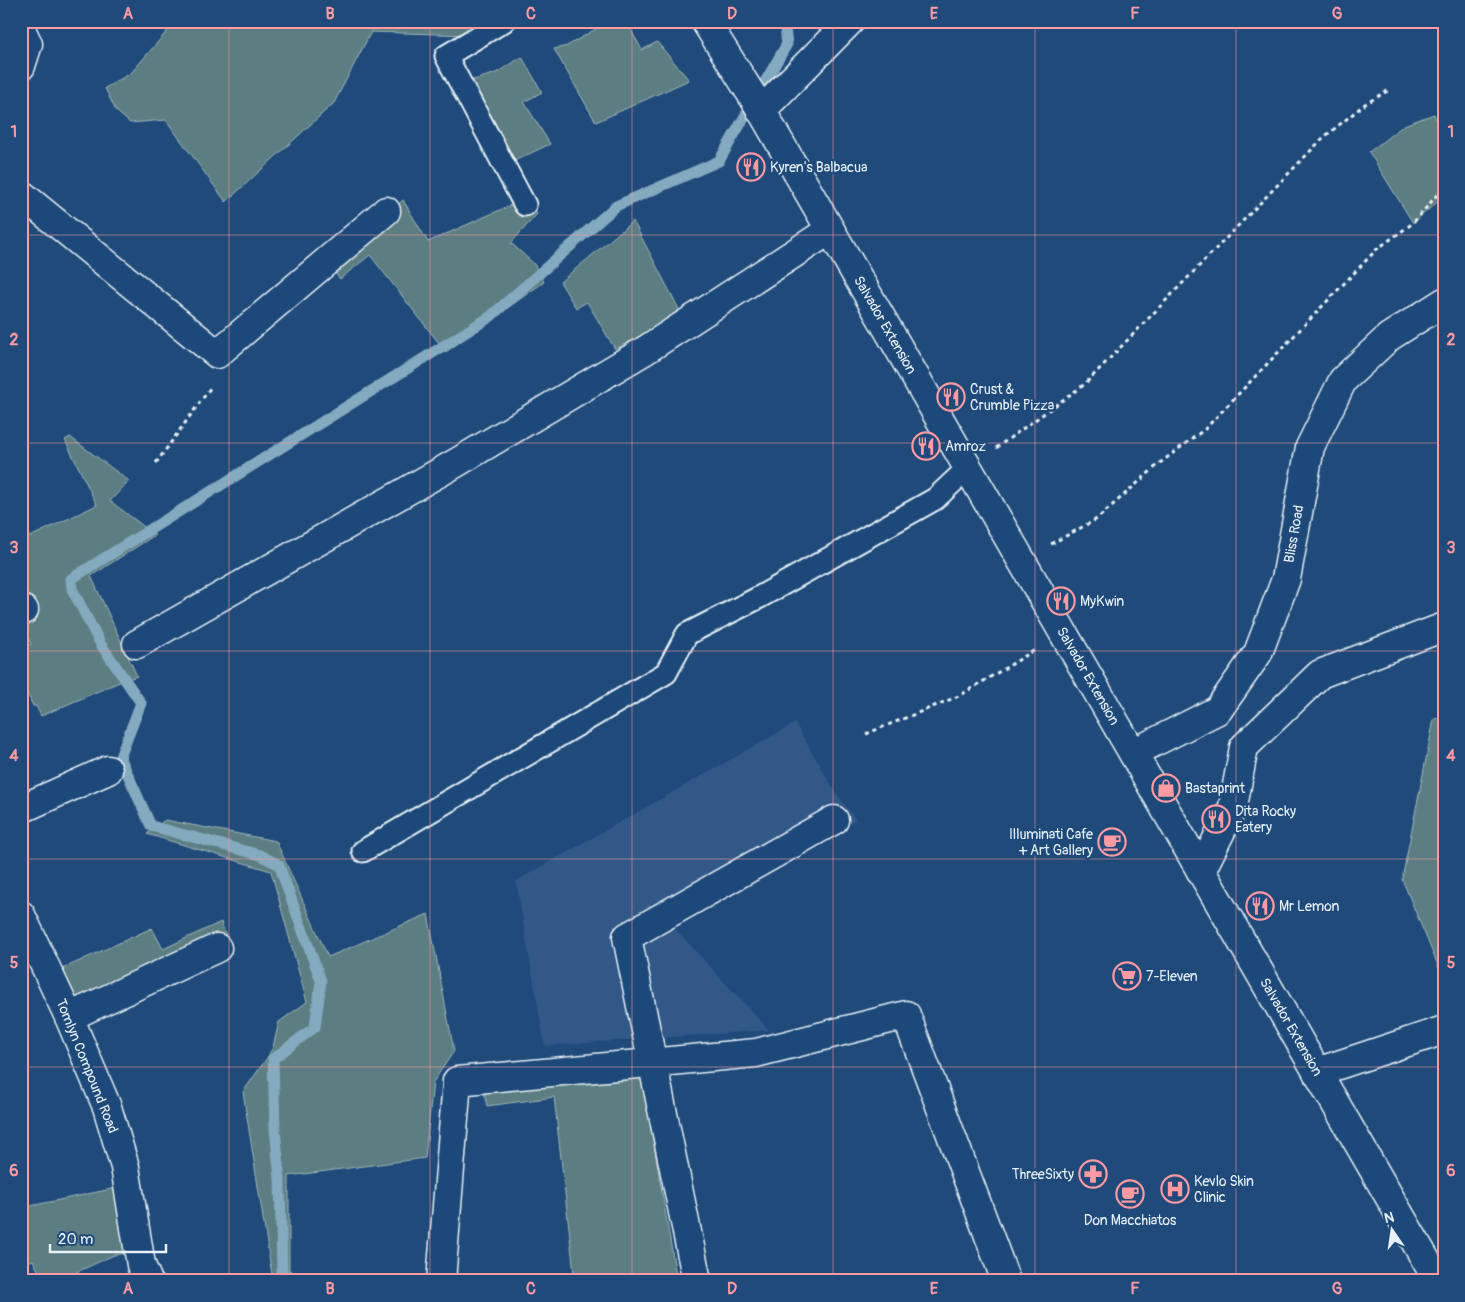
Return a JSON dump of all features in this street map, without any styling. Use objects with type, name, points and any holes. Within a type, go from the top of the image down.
[{"type":"street","name":"Salvador Extension","points":[[705,21],[759,107],[1438,1281]]},
{"type":"street","points":[[759,107],[850,21]]},
{"type":"street","points":[[21,29],[28,44],[21,66]]},
{"type":"street","points":[[21,194],[217,354],[386,211]]},
{"type":"street","points":[[137,644],[456,463],[635,356],[830,230]]},
{"type":"street","name":"Bliss Road","points":[[1133,753],[1218,710],[1258,653],[1286,580],[1310,448],[1343,380],[1389,338],[1444,302]]},
{"type":"street","points":[[1201,871],[1233,807],[1244,747],[1320,674],[1444,627]]},
{"type":"street","points":[[21,809],[108,770]]},
{"type":"street","points":[[697,1281],[627,936],[834,820]]},
{"type":"street","name":"Tomlyn Compound Road","points":[[21,915],[69,1017],[107,1107],[126,1167],[141,1265],[148,1281]]},
{"type":"street","points":[[69,1017],[217,948]]},
{"type":"street","points":[[441,1281],[457,1081],[756,1053],[906,1015],[1006,1281]]},
{"type":"street","points":[[1318,1072],[1444,1030]]},
{"type":"lane","points":[[504,21],[446,56],[525,205]]},
{"type":"lane","points":[[363,850],[666,673],[687,634],[758,598],[935,499],[968,468]]},
{"type":"path","points":[[968,468],[1085,384],[1323,138],[1365,104],[1389,90]]},
{"type":"path","points":[[1021,561],[1097,519],[1160,463],[1205,430],[1377,249],[1413,223],[1444,187]]},
{"type":"path","points":[[156,464],[223,371],[217,354]]},
{"type":"path","points":[[866,734],[959,696],[1063,634]]},
{"type":"shaded area","points":[[795,723],[833,788],[856,820],[665,918],[769,1030],[545,1046],[516,881]]},
{"type":"green space","points":[[176,21],[463,21],[471,35],[371,32],[334,103],[226,202],[166,120],[130,123],[116,111],[105,88],[131,73]]},
{"type":"green space","points":[[609,21],[626,21],[642,50],[657,42],[689,80],[596,122],[554,49],[567,46]]},
{"type":"green space","points":[[522,57],[542,92],[524,102],[550,144],[512,162],[537,214],[511,243],[534,264],[544,282],[446,352],[370,255],[340,279],[330,267],[403,200],[428,242],[511,205],[458,85],[496,73]]},
{"type":"green space","points":[[1434,114],[1440,128],[1444,128],[1444,196],[1413,223],[1369,152],[1404,125]]},
{"type":"green space","points":[[633,221],[682,315],[615,349],[587,302],[576,308],[560,282]]},
{"type":"green space","points":[[70,437],[129,481],[110,501],[155,535],[91,576],[137,676],[41,716],[36,706],[33,706],[21,680],[21,648],[31,644],[21,622],[21,533],[26,531],[30,537],[97,505],[65,440]]},
{"type":"green space","points":[[1444,718],[1444,980],[1402,879],[1434,719]]},
{"type":"green space","points":[[165,820],[276,841],[328,957],[428,914],[454,1051],[433,1082],[425,1158],[289,1176],[289,1270],[308,1281],[273,1281],[243,1092],[273,1047],[279,1022],[307,1002],[271,871],[147,834]]},
{"type":"green space","points":[[221,922],[226,936],[78,1005],[62,969],[152,928],[163,949]]},
{"type":"green space","points":[[642,1074],[677,1281],[575,1281],[554,1097],[487,1106],[484,1091]]},
{"type":"green space","points":[[121,1187],[129,1253],[114,1255],[57,1281],[43,1281],[33,1260],[21,1265],[21,1208]]},
{"type":"waterway","points":[[295,1281],[282,1273],[280,1179],[275,1129],[273,1059],[315,1027],[321,981],[279,865],[260,855],[151,826],[120,757],[141,703],[100,643],[72,589],[71,579],[490,317],[616,206],[719,161],[787,44],[784,21]]},
{"type":"place","name":"Kyren's Balbacua","points":[[751,167]]},
{"type":"place","name":"Crust & Crumble Pizza","points":[[951,397]]},
{"type":"place","name":"Amroz","points":[[926,446]]},
{"type":"place","name":"MyKwin","points":[[1061,601]]},
{"type":"place","name":"Bastaprint","points":[[1166,788]]},
{"type":"place","name":"Dita Rocky Eatery","points":[[1216,819]]},
{"type":"place","name":"Illuminati Cafe + Art Gallery","points":[[1112,842]]},
{"type":"place","name":"Mr Lemon","points":[[1260,906]]},
{"type":"place","name":"7-Eleven","points":[[1127,976]]},
{"type":"place","name":"ThreeSixty","points":[[1093,1174]]},
{"type":"place","name":"Kevlo Skin Clinic","points":[[1175,1189]]},
{"type":"place","name":"Don Macchiatos","points":[[1130,1194]]}]
